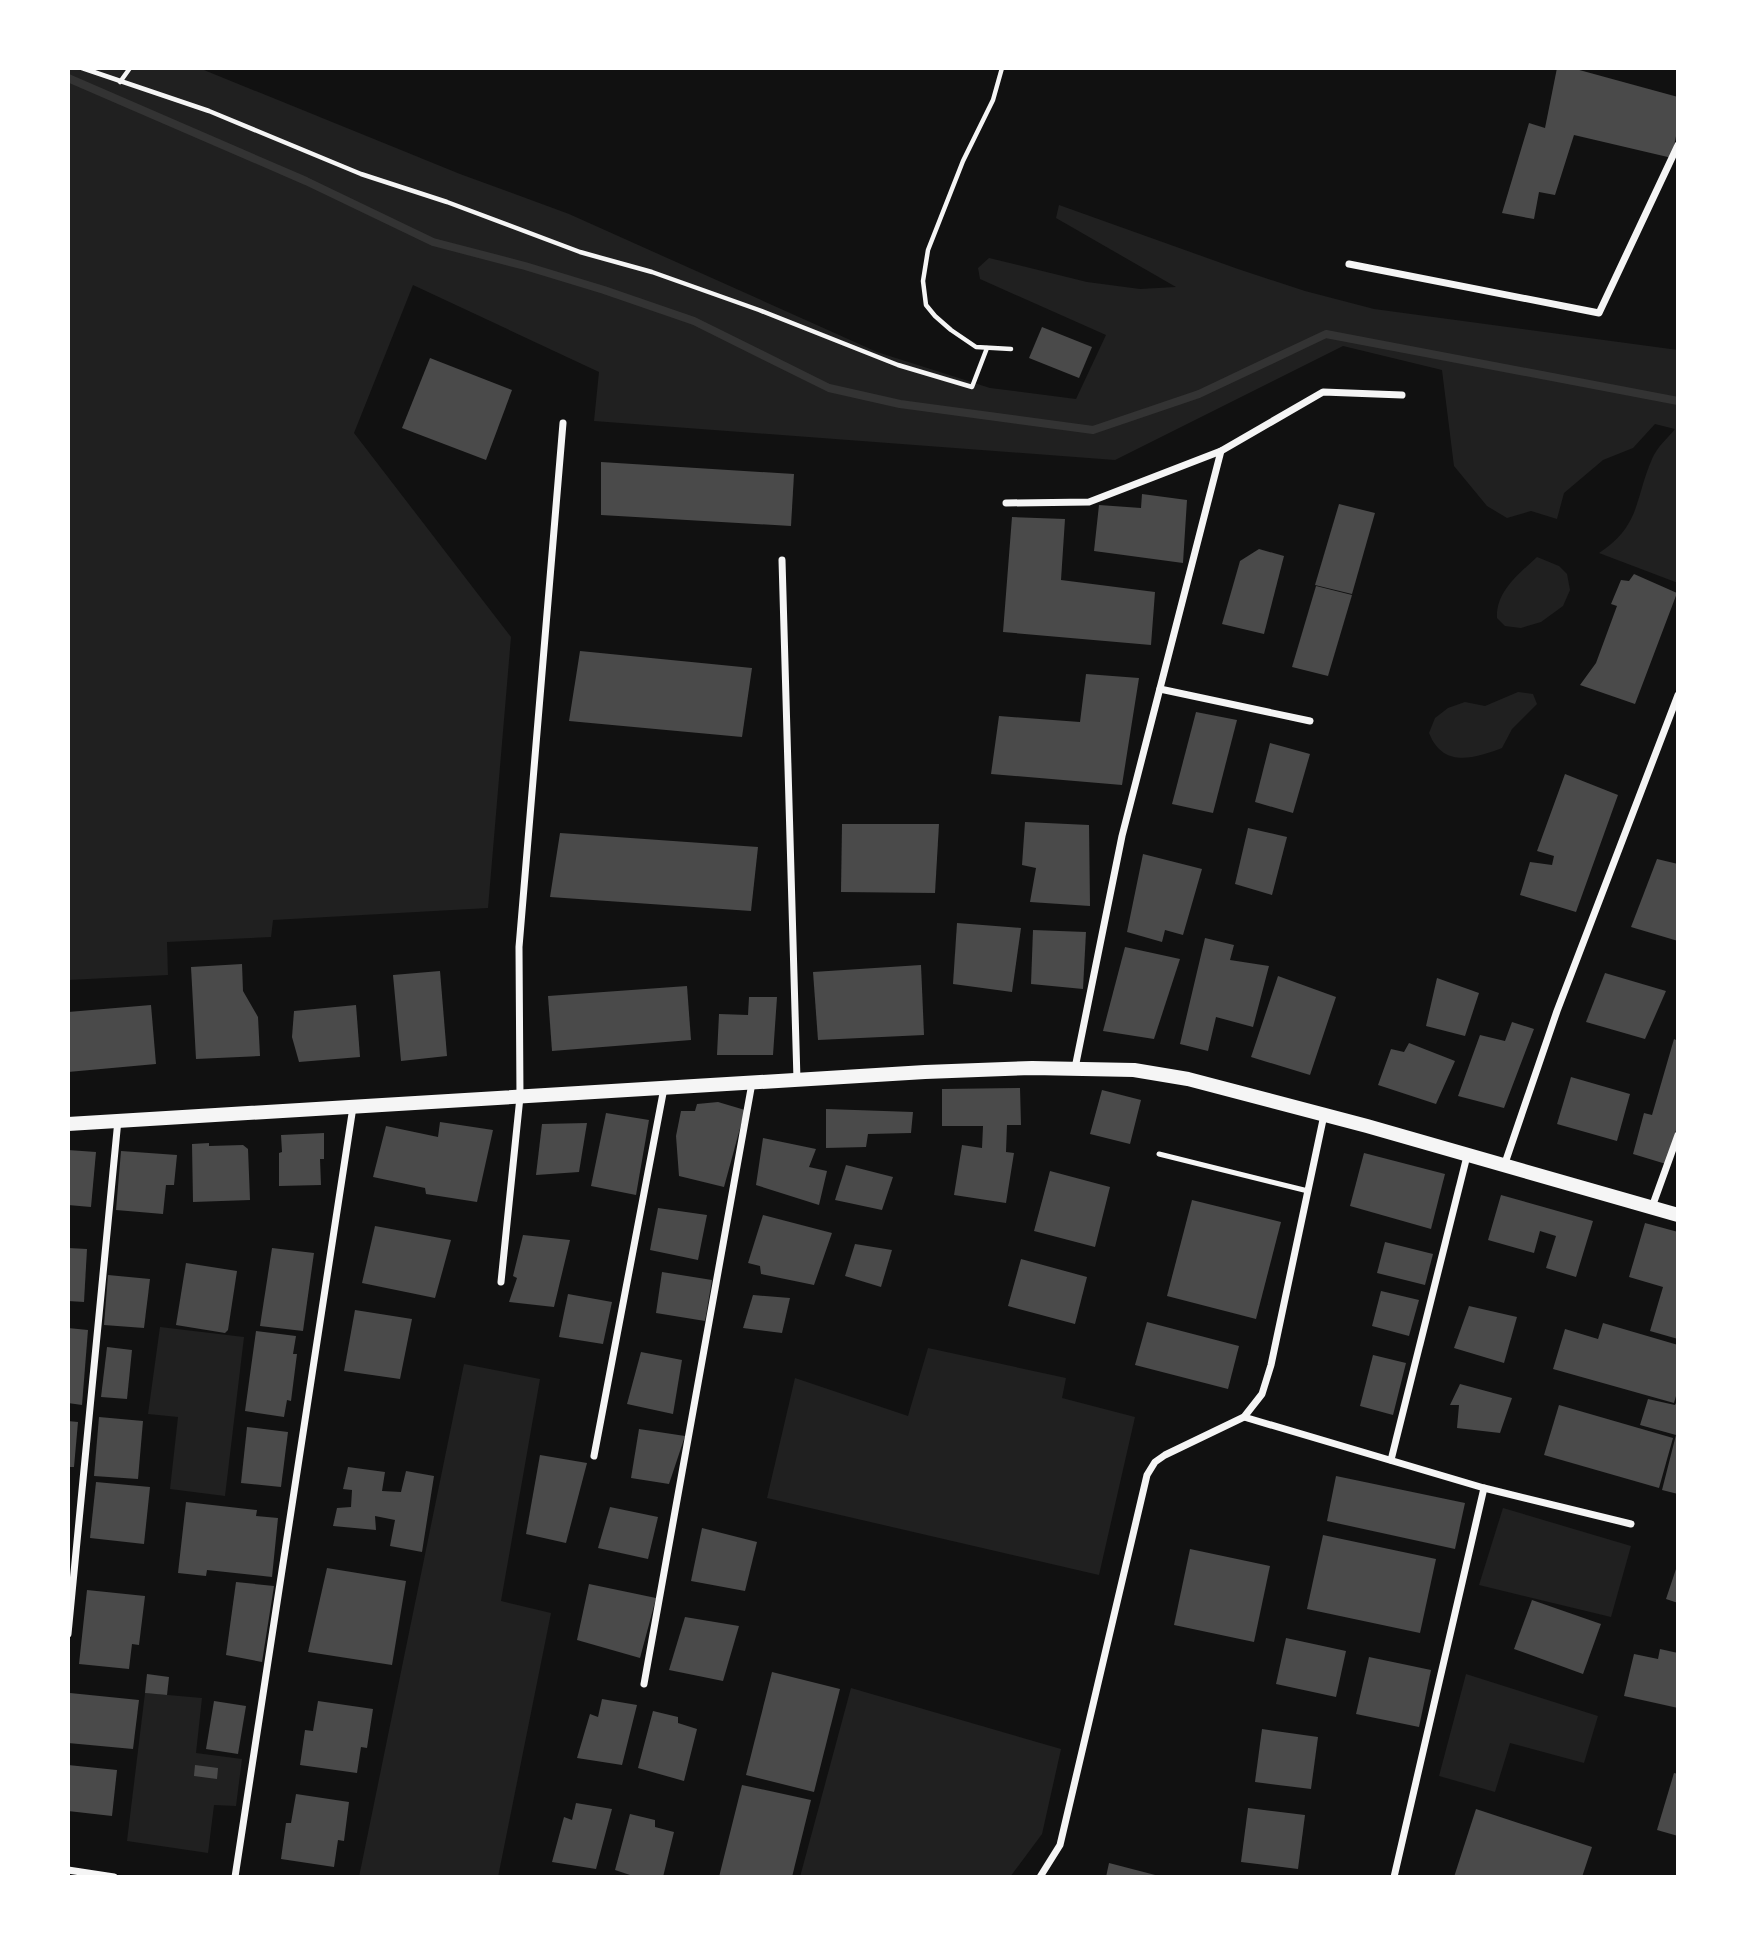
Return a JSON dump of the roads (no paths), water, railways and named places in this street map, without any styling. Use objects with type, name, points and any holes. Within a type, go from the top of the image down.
[{"type":"main road","points":[[68,1124],[925,1072],[1075,1068],[1134,1070],[1188,1079],[1324,1115],[1678,1215]]},
{"type":"street","points":[[1349,264],[1599,313],[1678,145]]},
{"type":"street","points":[[1006,503],[1088,502],[1221,452],[1323,392],[1402,395]]},
{"type":"street","points":[[501,1282],[520,1097],[519,947],[563,423]]},
{"type":"street","points":[[1075,1068],[1122,836],[1221,452]]},
{"type":"street","points":[[782,559],[797,1081]]},
{"type":"street","points":[[1160,690],[1310,721]]},
{"type":"street","points":[[1504,1166],[1557,1011],[1678,695]]},
{"type":"street","points":[[644,1684],[751,1083]]},
{"type":"street","points":[[594,1456],[664,1088]]},
{"type":"street","points":[[235,1877],[354,1106]]},
{"type":"street","points":[[1040,1877],[1060,1845],[1147,1475],[1155,1462],[1165,1455],[1244,1417],[1262,1394],[1271,1365],[1324,1115]]},
{"type":"street","points":[[68,1634],[118,1121]]},
{"type":"street","points":[[1652,1207],[1678,1135]]},
{"type":"street","points":[[1391,1460],[1467,1156]]},
{"type":"street","points":[[1244,1417],[1484,1488],[1631,1524]]},
{"type":"street","points":[[1394,1877],[1484,1488]]},
{"type":"street","points":[[68,1870],[114,1877]]},
{"type":"lane","points":[[1159,1154],[1308,1191]]},
{"type":"waterway","points":[[68,78],[306,181],[433,242],[525,266],[694,321],[829,388],[900,404],[1093,430],[1199,394],[1326,334],[1678,401]]}]
